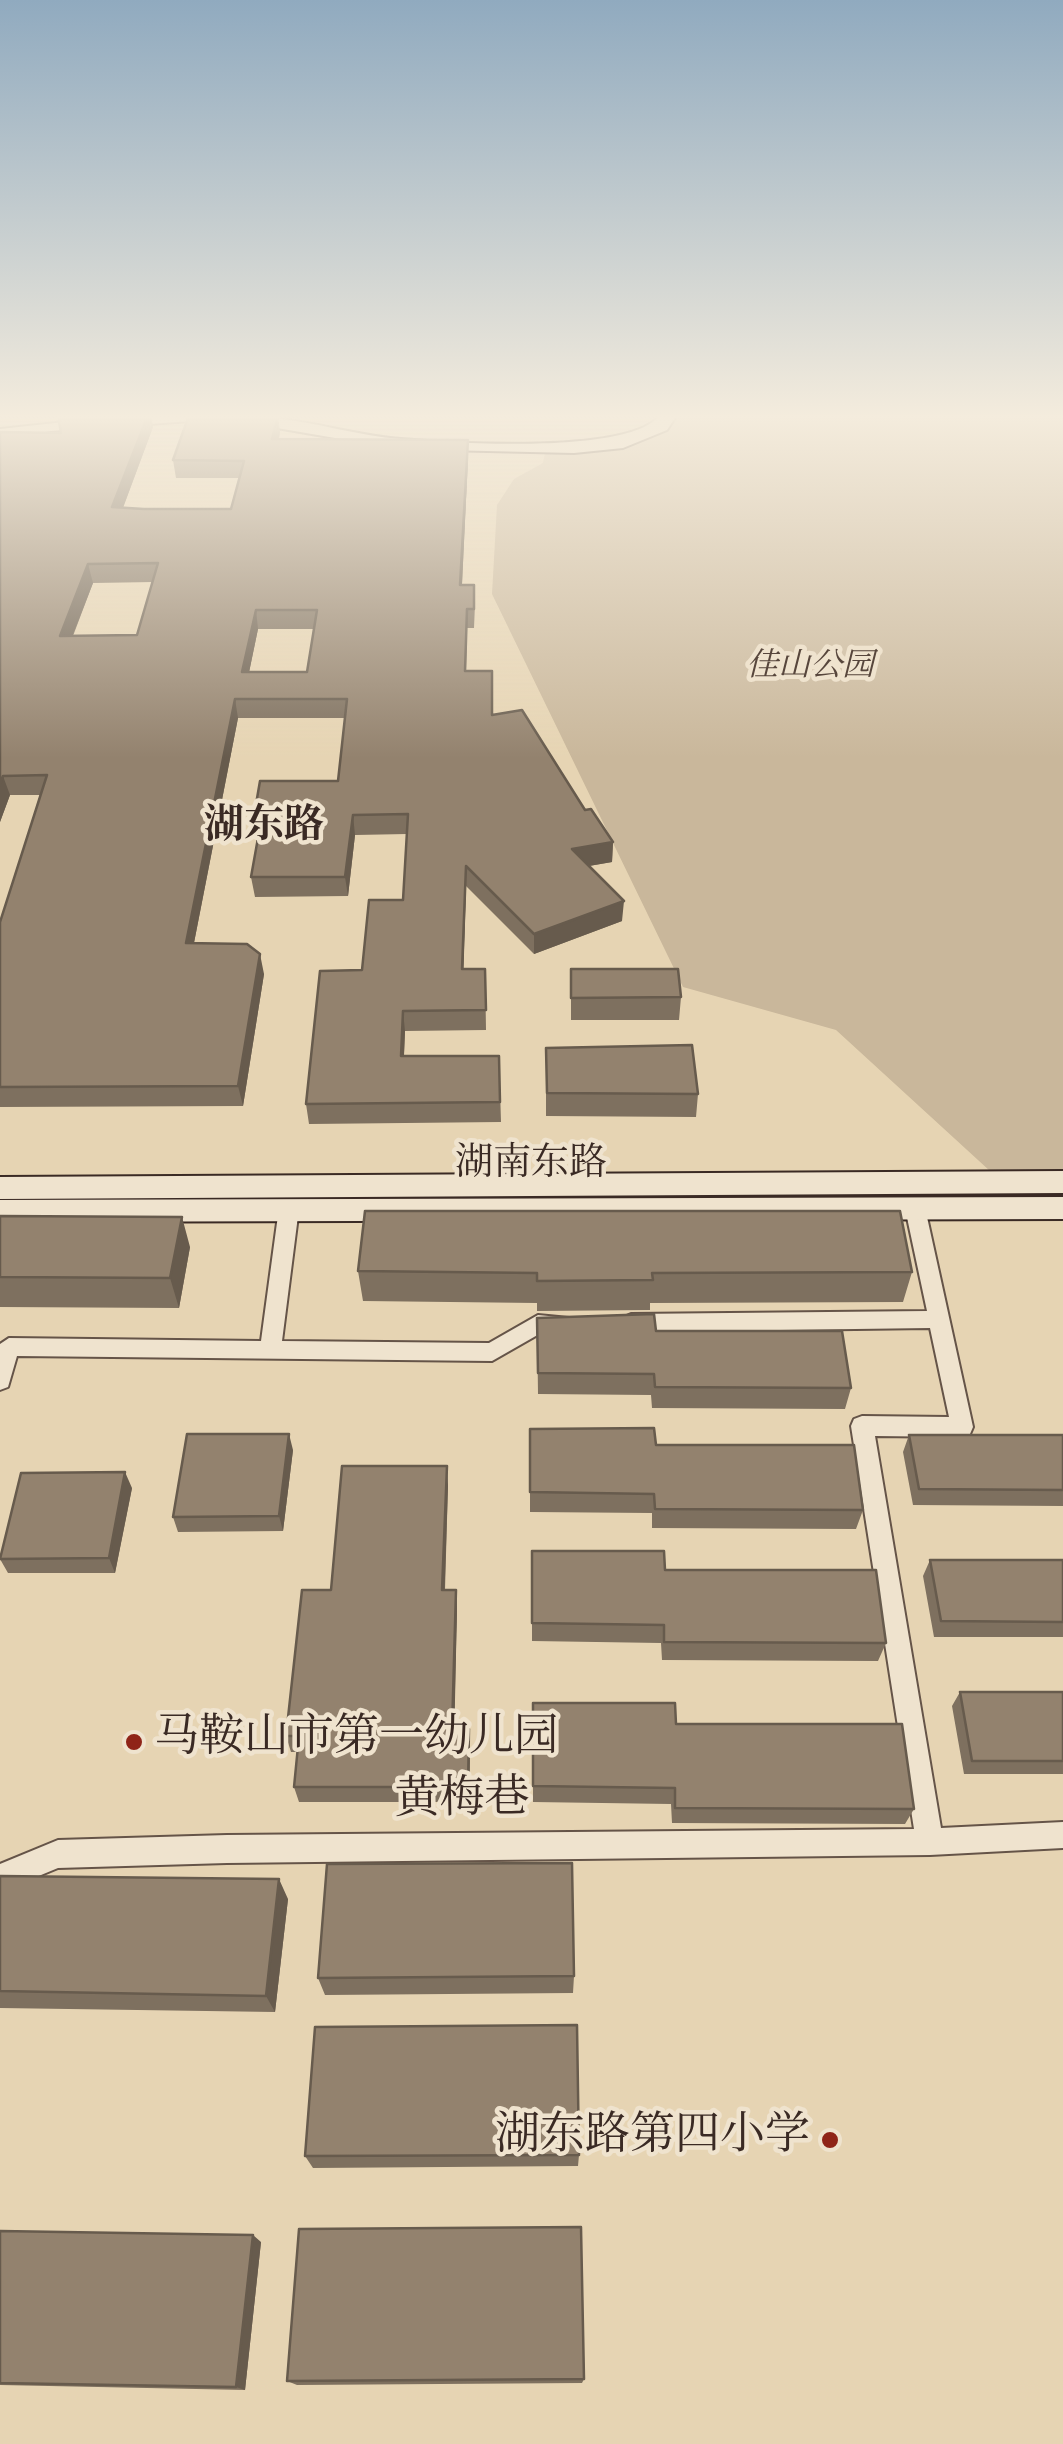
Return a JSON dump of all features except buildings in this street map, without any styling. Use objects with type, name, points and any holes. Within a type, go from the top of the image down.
[{"type":"main road","points":[[0,1188],[1063,1182]]},
{"type":"main road","name":"湖南东路","points":[[0,1211],[1063,1208]]},
{"type":"street","points":[[270,1350],[289,1208]]},
{"type":"street","points":[[915,1208],[962,1427],[862,1426],[930,1842]]},
{"type":"street","points":[[615,1323],[941,1318]]},
{"type":"street","points":[[0,1381],[8,1348],[492,1352],[538,1324],[577,1324]]},
{"type":"street","name":"黄梅巷","points":[[0,1878],[58,1854],[930,1842],[1063,1835]]},
{"type":"green space","name":"佳山公园","points":[[496,529],[1063,529],[1063,1182],[1002,1182],[836,1030],[683,987],[492,594]]},
{"type":"place","name":"马鞍山市第一幼儿园","points":[[134,1742]]},
{"type":"place","name":"湖东路第四小学","points":[[830,2140]]},
{"type":"district","name":"湖东路","points":[[264,830]]}]
